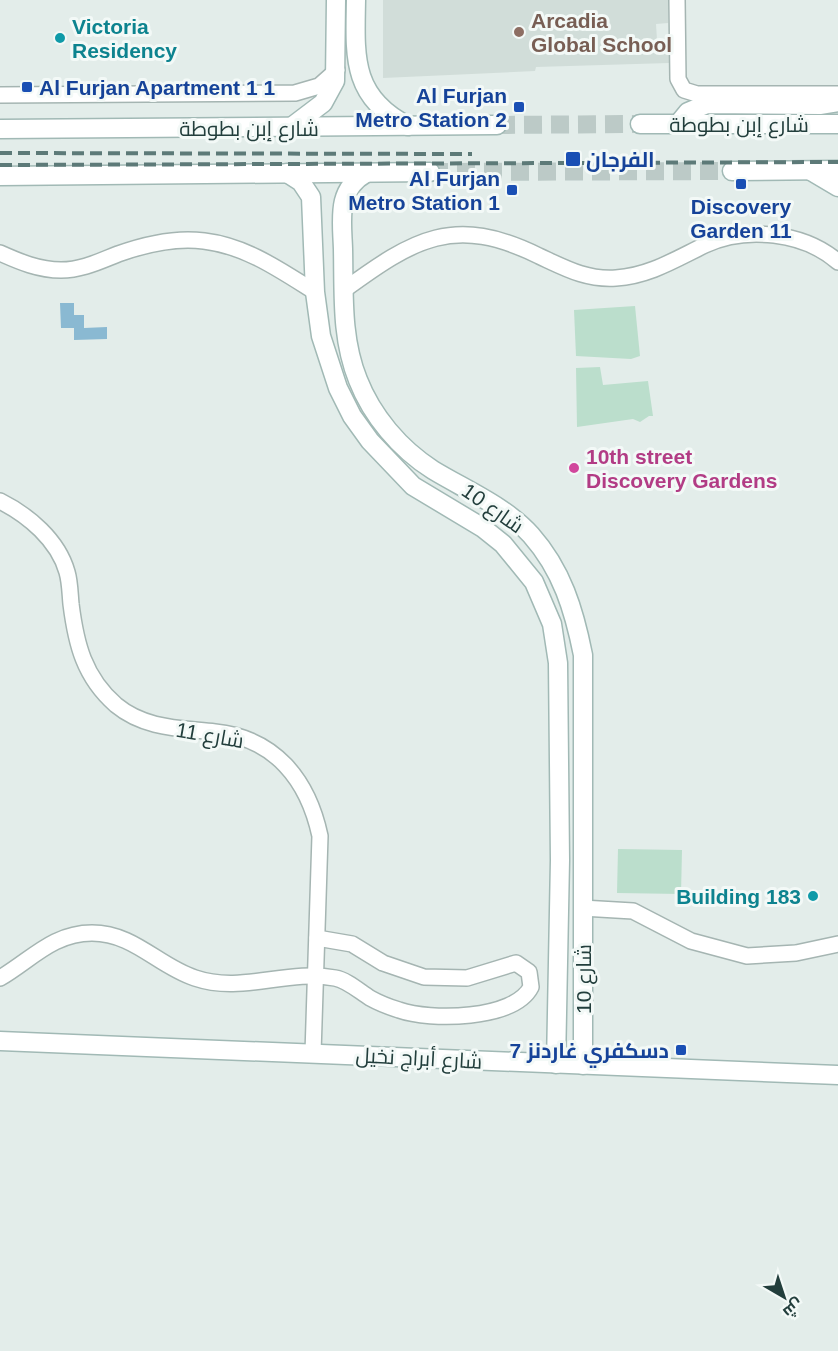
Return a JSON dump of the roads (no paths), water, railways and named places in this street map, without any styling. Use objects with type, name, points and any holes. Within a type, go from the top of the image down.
[{"type":"street","points":[[290,128],[323,103],[331,93],[337,70],[336,0]]},
{"type":"street","points":[[356,0],[356,51],[362,82],[381,109],[410,126]]},
{"type":"street","points":[[676,0],[678,79],[684,90],[697,94],[838,94]]},
{"type":"street","points":[[0,95],[295,93],[319,86],[337,70]]},
{"type":"street","points":[[679,123],[688,112],[707,104],[821,105],[838,102]]},
{"type":"street","name":"شارع إبن بطوطة","points":[[640,124],[838,124]]},
{"type":"street","name":"شارع إبن بطوطة","points":[[0,129],[497,125]]},
{"type":"street","points":[[732,171],[838,171]]},
{"type":"street","points":[[809,171],[838,187]]},
{"type":"street","points":[[0,176],[430,172]]},
{"type":"street","name":"شارع 10","points":[[286,173],[301,182],[311,197],[315,292],[327,359],[352,416],[390,465],[412,486],[483,528],[503,544],[520,563],[544,602],[554,633],[558,663],[559,906],[556,1064]]},
{"type":"street","name":"شارع 10","points":[[366,173],[352,183],[343,198],[344,282],[345,322],[351,360],[370,404],[403,447],[433,470],[501,510],[531,535],[555,567],[575,613],[583,655],[583,1065]]},
{"type":"street","points":[[344,282],[364,276],[391,256],[418,243],[463,235],[500,240],[541,257],[560,268],[598,278],[637,275],[720,240],[748,236],[795,239],[828,254],[838,262]]},
{"type":"street","points":[[0,253],[33,266],[63,270],[82,268],[148,244],[175,240],[202,241],[229,246],[255,255],[315,292]]},
{"type":"street","points":[[327,359],[339,356],[351,360]]},
{"type":"street","name":"شارع 11","points":[[0,501],[27,518],[56,550],[67,571],[78,647],[84,665],[105,695],[135,717],[154,725],[233,734],[248,740],[281,761],[295,776],[315,811],[320,836],[313,1053]]},
{"type":"street","points":[[559,906],[568,933],[576,934],[582,917],[633,910],[691,941],[747,956],[796,953],[838,944]]},
{"type":"street","points":[[0,978],[52,942],[71,935],[91,933],[111,934],[139,945],[176,969],[217,984],[250,984],[288,975],[337,978],[372,999],[401,1011],[431,1017],[462,1017],[492,1011],[527,994],[531,979],[529,972],[516,963],[467,978],[424,977],[383,963],[352,944],[318,938]]},
{"type":"street","name":"شارع أبراج نخيل","points":[[0,1041],[838,1075]]},
{"type":"water","points":[[60,303],[74,303],[74,315],[84,315],[84,328],[107,327],[107,339],[74,340],[74,328],[61,328]]},
{"type":"tunnel","points":[[497,125],[640,124]]},
{"type":"tunnel","points":[[430,172],[732,171]]},
{"type":"railway","points":[[0,153],[472,154]]},
{"type":"railway","points":[[0,165],[838,162]]},
{"type":"place","name":"Arcadia Global School","points":[[519,32]]},
{"type":"place","name":"Victoria Residency","points":[[60,38]]},
{"type":"place","name":"Al Furjan Apartment 1 1","points":[[27,87]]},
{"type":"place","name":"Al Furjan Metro Station 2","points":[[519,107]]},
{"type":"place","name":"الفرجان","points":[[573,159]]},
{"type":"place","name":"Discovery Garden 11","points":[[741,184]]},
{"type":"place","name":"Al Furjan Metro Station 1","points":[[512,190]]},
{"type":"place","name":"10th street Discovery Gardens","points":[[574,468]]},
{"type":"place","name":"Building 183","points":[[813,896]]},
{"type":"place","name":"دسكفري غاردنز 7","points":[[681,1050]]}]
